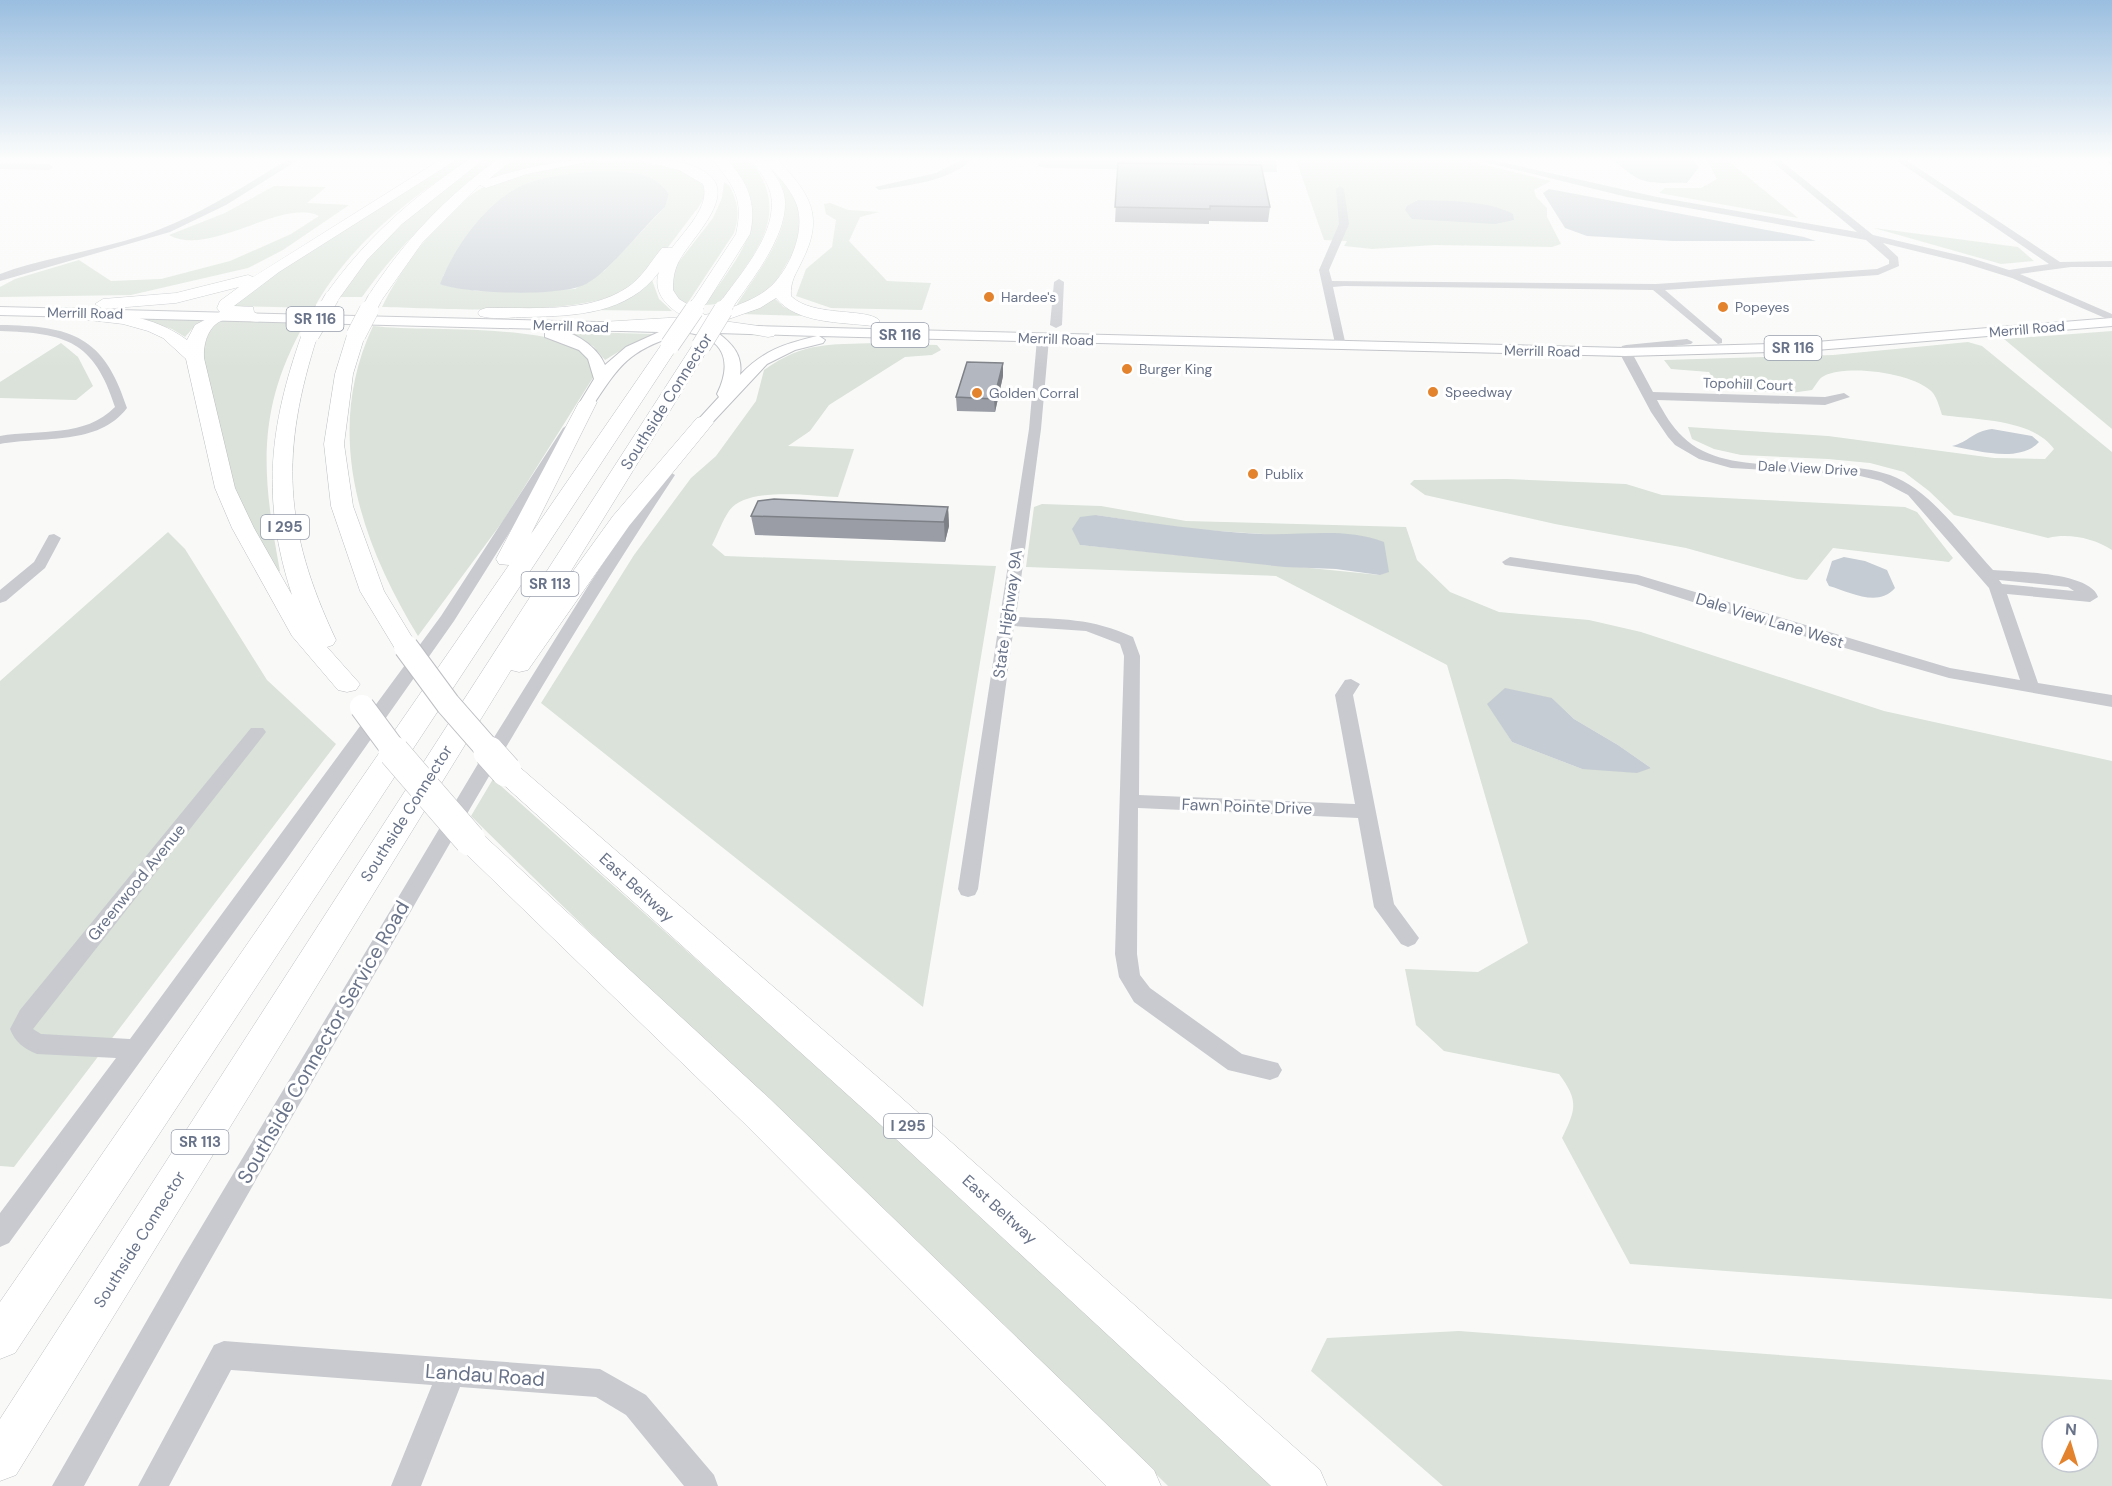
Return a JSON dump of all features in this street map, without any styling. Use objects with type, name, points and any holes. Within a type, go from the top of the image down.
[{"type":"highway","points":[[338,229],[234,296],[226,313],[195,333],[193,342],[225,488],[304,636],[347,684]]},
{"type":"highway","name":"I 295","points":[[388,229],[365,254],[332,297],[310,334],[288,402],[283,429],[280,486],[290,555],[318,627],[347,684],[407,768],[470,840],[765,1119],[1138,1486]]},
{"type":"highway","name":"East Beltway","points":[[428,229],[404,254],[375,298],[356,335],[344,374],[334,444],[342,506],[372,591],[406,647],[448,704],[506,771],[883,1104],[1304,1486]]},
{"type":"highway","points":[[492,319],[586,307],[627,294],[640,285],[685,229]]},
{"type":"highway","points":[[693,229],[664,277],[665,292],[696,325]]},
{"type":"highway","points":[[664,277],[699,229]]},
{"type":"highway","name":"Southside Connector","points":[[0,1459],[400,824],[696,325],[744,229]]},
{"type":"highway","name":"Southside Connector","points":[[0,1338],[481,623],[696,325],[727,304],[772,229]]},
{"type":"highway","points":[[696,325],[756,303],[774,292],[782,283],[806,240],[806,229]]},
{"type":"highway","points":[[74,307],[155,301],[202,294],[274,269]]},
{"type":"highway","points":[[782,283],[783,297],[800,309],[877,328]]},
{"type":"highway","points":[[74,307],[157,328],[182,341],[195,358]]},
{"type":"highway","points":[[226,313],[254,313]]},
{"type":"highway","points":[[601,327],[696,325],[768,332]]},
{"type":"highway","points":[[481,623],[489,592],[588,402]]},
{"type":"highway","points":[[400,824],[621,521],[704,422]]},
{"type":"main road","points":[[0,304],[74,307]]},
{"type":"main road","name":"Merrill Road","points":[[0,311],[74,307],[226,313]]},
{"type":"main road","name":"Merrill Road","points":[[254,313],[492,319],[601,327]]},
{"type":"main road","name":"Merrill Road","points":[[492,319],[639,315],[696,325],[795,319],[877,328],[1043,339],[1686,342],[2109,316]]},
{"type":"main road","name":"Merrill Road","points":[[768,332],[1056,325],[1187,329],[1339,339],[1624,352],[1793,348],[2109,316]]},
{"type":"main road","points":[[492,319],[564,336],[579,343],[598,360],[600,377]]},
{"type":"main road","points":[[588,402],[600,377],[611,365],[637,347],[696,325],[718,339],[735,360],[736,371],[733,381],[720,404]]},
{"type":"main road","points":[[768,332],[819,328],[1025,333],[1047,330],[1056,325]]},
{"type":"main road","points":[[704,422],[762,361],[779,351],[834,336],[877,328]]},
{"type":"main road","points":[[1043,339],[1061,331],[1187,329]]},
{"type":"street","points":[[0,278],[46,262],[121,244],[168,229]]},
{"type":"street","points":[[1339,339],[1324,270],[1342,229]]},
{"type":"street","points":[[1828,229],[1920,246],[2011,272],[2056,290],[2109,316]]},
{"type":"street","points":[[1326,285],[1344,283],[1656,287],[1878,272],[1894,266],[1894,259],[1858,229]]},
{"type":"street","points":[[2004,229],[2057,265]]},
{"type":"street","points":[[2011,272],[2057,265],[2112,264]]},
{"type":"street","points":[[1056,325],[1059,282]]},
{"type":"street","points":[[1656,287],[1718,341]]},
{"type":"street","points":[[0,328],[60,333],[82,343],[105,366],[116,386],[121,408],[113,420],[80,432],[36,434],[0,440]]},
{"type":"street","points":[[0,340],[21,328]]},
{"type":"street","name":"State Highway 9A","points":[[968,889],[1035,429],[1043,339]]},
{"type":"street","points":[[1624,352],[1626,348],[1632,347],[1686,342]]},
{"type":"street","name":"Dale View Drive","points":[[1624,352],[1679,441],[1707,456],[1747,465],[1858,469],[1901,483],[1913,492],[1988,573],[1997,588],[2030,685]]},
{"type":"street","name":"Topohill Court","points":[[1650,396],[1825,401],[1844,397]]},
{"type":"street","points":[[0,1234],[279,855],[448,618],[557,444],[588,402]]},
{"type":"street","name":"Southside Connector Service Road","points":[[67,1486],[182,1282],[585,602],[704,422]]},
{"type":"street","points":[[0,598],[43,562],[51,551],[54,538]]},
{"type":"street","name":"Dale View Lane West","points":[[1510,562],[1638,580],[1771,622],[1949,673],[2030,685],[2112,701]]},
{"type":"street","points":[[1988,573],[2072,583],[2083,587],[2090,597],[1997,588]]},
{"type":"street","points":[[1006,621],[1086,626],[1102,629],[1127,641],[1132,656],[1125,954],[1130,976],[1142,995],[1236,1063],[1270,1070]]},
{"type":"street","points":[[1351,684],[1344,695],[1364,811],[1384,907],[1408,938]]},
{"type":"street","name":"Greenwood Avenue","points":[[136,1049],[37,1044],[23,1034],[21,1029],[28,1017],[257,732]]},
{"type":"street","name":"Fawn Pointe Drive","points":[[1130,801],[1364,811]]},
{"type":"street","name":"Landau Road","points":[[153,1486],[224,1355],[600,1383],[636,1405],[703,1486]]},
{"type":"street","points":[[406,1486],[451,1373]]},
{"type":"shaded area","points":[[183,229],[239,229],[204,239],[185,240],[169,235]]},
{"type":"shaded area","points":[[298,229],[313,229],[283,250],[248,268],[131,295],[0,297],[0,287],[15,279],[79,260],[111,281],[161,279],[230,261]]},
{"type":"shaded area","points":[[344,229],[378,229],[328,285],[314,308],[233,306],[232,300]]},
{"type":"shaded area","points":[[394,229],[419,229],[392,258],[362,297],[340,297],[366,258]]},
{"type":"shaded area","points":[[435,229],[475,229],[443,276],[475,291],[519,292],[575,289],[604,271],[644,229],[681,229],[643,277],[614,296],[585,303],[514,309],[382,307],[399,276]]},
{"type":"shaded area","points":[[471,229],[643,229],[605,269],[586,284],[557,291],[514,293],[470,290],[440,284],[452,258]]},
{"type":"shaded area","points":[[704,229],[735,229],[685,307],[672,293],[674,268]]},
{"type":"shaded area","points":[[750,229],[766,229],[755,252],[719,304],[705,305],[741,251]]},
{"type":"shaded area","points":[[781,229],[800,229],[794,251],[773,287],[735,308],[765,262]]},
{"type":"shaded area","points":[[835,229],[854,229],[849,241],[887,281],[931,283],[922,310],[831,308],[796,296],[806,269],[832,247]]},
{"type":"shaded area","points":[[1320,229],[1553,229],[1561,244],[1552,247],[1435,245],[1372,249],[1344,246],[1347,241],[1324,240]]},
{"type":"shaded area","points":[[1569,229],[1763,229],[1816,241],[1673,241],[1587,236]]},
{"type":"shaded area","points":[[1879,229],[2018,247],[2034,261],[2001,264]]},
{"type":"shaded area","points":[[652,280],[659,299],[672,311],[591,310]]},
{"type":"shaded area","points":[[774,298],[784,307],[805,316],[740,314]]},
{"type":"shaded area","points":[[137,318],[210,319],[192,329],[185,337],[172,329]]},
{"type":"shaded area","points":[[220,320],[306,321],[278,384],[267,443],[269,504],[280,571],[277,573],[256,538],[225,470],[199,334]]},
{"type":"shaded area","points":[[373,326],[484,330],[543,337],[567,343],[585,352],[590,357],[593,366],[594,376],[503,521],[418,636],[379,563],[355,486],[350,446],[351,406],[358,366]]},
{"type":"shaded area","points":[[2112,331],[2112,429],[2004,339]]},
{"type":"shaded area","points":[[579,332],[655,334],[628,346],[605,360],[593,346],[572,335]]},
{"type":"shaded area","points":[[1968,342],[1982,346],[2112,452],[2112,550],[2097,542],[2081,538],[2064,536],[2048,538],[1954,515],[1929,491],[1904,472],[1870,463],[1741,455],[1714,449],[1692,439],[1688,427],[1828,436],[1994,458],[2045,459],[2054,449],[2045,439],[2019,426],[1942,415],[1933,393],[1912,380],[1881,372],[1849,371],[1824,376],[1812,390],[1791,393],[1726,390],[1717,385],[1709,372],[1671,369],[1664,360],[1833,355]]},
{"type":"shaded area","points":[[61,343],[78,357],[93,386],[76,400],[0,398],[0,382]]},
{"type":"shaded area","points":[[876,343],[937,345],[941,350],[932,355],[905,357],[829,405],[810,431],[788,446],[854,449],[838,497],[780,494],[749,498],[737,503],[729,511],[712,545],[725,556],[996,566],[923,1007],[541,703],[634,555],[691,478],[716,456],[756,401],[764,370],[805,349],[818,346]]},
{"type":"shaded area","points":[[1992,429],[2032,436],[2039,442],[2031,448],[2010,454],[1952,446],[1980,432]]},
{"type":"shaded area","points":[[1507,479],[1626,484],[1662,495],[1905,507],[1917,512],[1953,558],[1949,562],[1833,548],[1807,580],[1797,579],[1686,548],[1555,524],[1425,495],[1410,484],[1414,480]]},
{"type":"shaded area","points":[[1042,504],[1101,506],[1186,521],[1406,527],[1417,560],[1450,592],[1499,612],[1589,620],[1641,632],[1884,711],[2112,761],[2112,1299],[1630,1264],[1562,1138],[1570,1120],[1573,1105],[1570,1091],[1559,1074],[1444,1051],[1416,1025],[1405,969],[1478,972],[1528,943],[1447,665],[1276,576],[1026,567],[1034,507]],"holes":[[[1096,515],[1188,529],[1263,534],[1380,575],[1080,545]],[[1552,698],[1574,719],[1651,768],[1582,769],[1512,742],[1488,704]]]},
{"type":"shaded area","points":[[1096,515],[1240,533],[1338,533],[1369,537],[1384,542],[1389,572],[1380,575],[1336,569],[1285,567],[1080,545],[1072,529],[1080,517]]},
{"type":"shaded area","points":[[168,532],[185,549],[267,680],[336,744],[14,1167],[0,1166],[0,681]]},
{"type":"shaded area","points":[[1844,557],[1865,561],[1887,570],[1895,588],[1888,594],[1872,598],[1829,586],[1826,580],[1832,561]]},
{"type":"shaded area","points":[[1505,688],[1552,698],[1574,719],[1651,768],[1637,773],[1582,769],[1512,742],[1487,704]]},
{"type":"shaded area","points":[[493,779],[903,1143],[1278,1486],[1168,1486],[995,1317],[644,985],[471,816]]},
{"type":"shaded area","points":[[1459,1331],[2112,1380],[2112,1486],[1443,1486],[1311,1371],[1327,1338]]},
{"type":"building","points":[[967,362],[1003,363],[994,399],[956,397]]},
{"type":"building","points":[[774,499],[948,507],[944,522],[751,516],[758,501]]},
{"type":"place","name":"Hardee's","points":[[989,297]]},
{"type":"place","name":"Popeyes","points":[[1723,307]]},
{"type":"place","name":"Burger King","points":[[1127,369]]},
{"type":"place","name":"Speedway","points":[[1433,392]]},
{"type":"place","name":"Golden Corral","points":[[977,393]]},
{"type":"place","name":"Publix","points":[[1253,474]]}]
